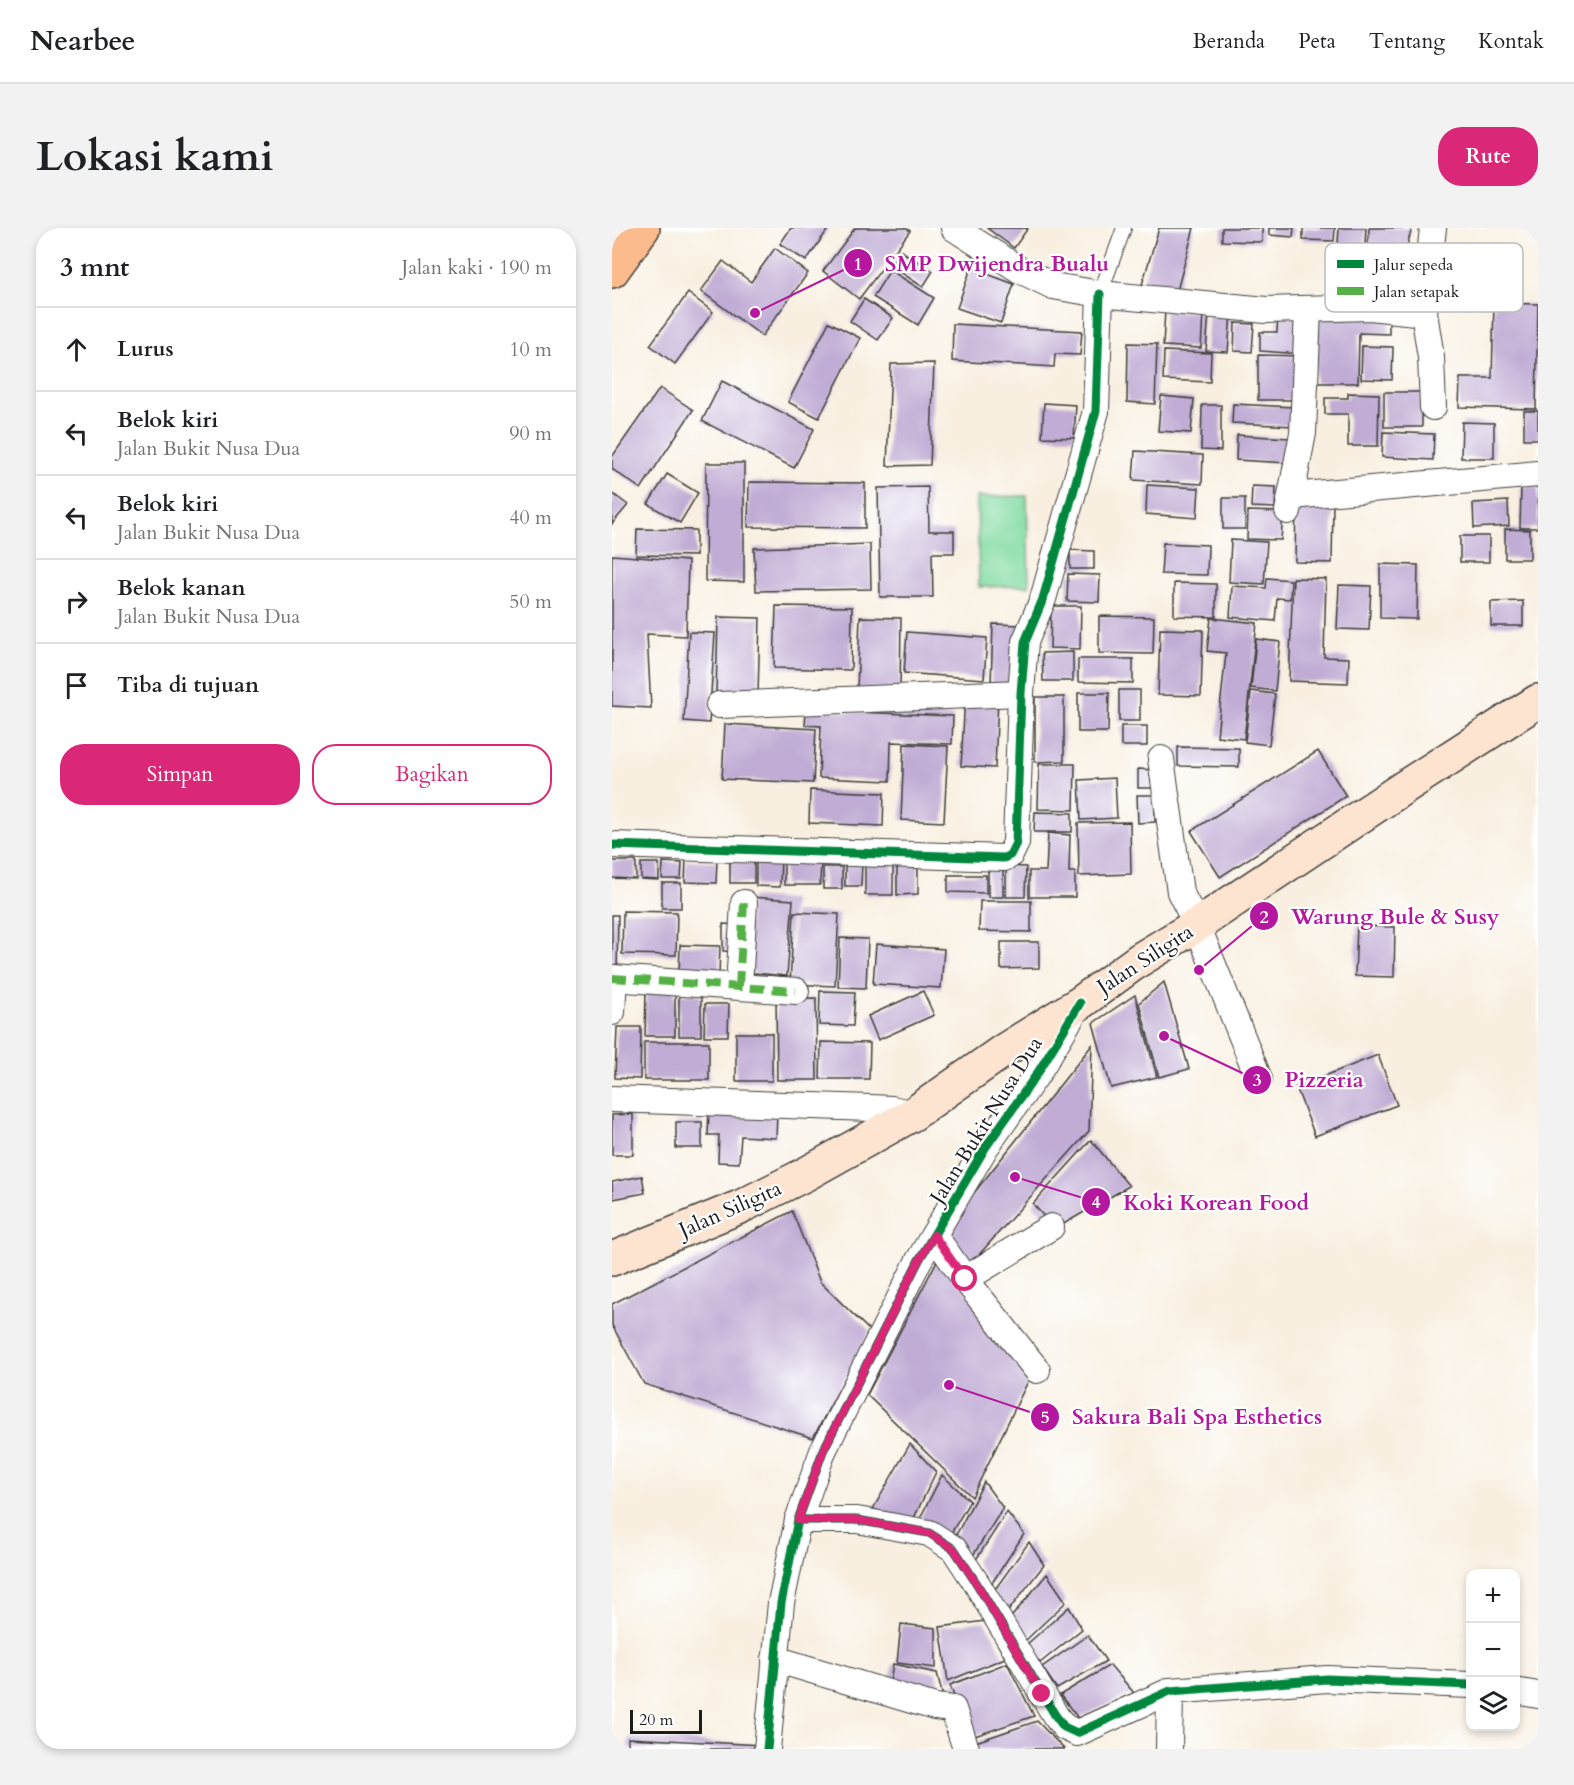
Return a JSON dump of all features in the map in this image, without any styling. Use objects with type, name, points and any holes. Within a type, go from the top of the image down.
[{"type":"highway","points":[[612,271],[643,228]]},
{"type":"main road","name":"Jalan Siligita","points":[[612,1259],[742,1206],[804,1175],[913,1114],[1003,1051],[1080,1003],[1139,960],[1197,925],[1403,788],[1538,702]]},
{"type":"street","points":[[954,228],[1020,270],[1053,286],[1100,294],[1266,310],[1325,308]]},
{"type":"street","points":[[1431,243],[1433,228]]},
{"type":"street","points":[[612,845],[1004,858],[1010,855],[1016,843],[1025,642],[1043,599],[1096,411],[1100,294]]},
{"type":"street","points":[[1308,309],[1303,433],[1290,503],[1538,474]]},
{"type":"street","points":[[1415,312],[1424,313],[1431,357],[1433,407]]},
{"type":"street","points":[[719,705],[1021,693]]},
{"type":"street","points":[[1161,759],[1180,892],[1197,925],[1259,1079]]},
{"type":"street","points":[[739,986],[744,903]]},
{"type":"street","points":[[612,1012],[613,978],[796,991]]},
{"type":"street","name":"Jalan Bukit Nusa Dua","points":[[767,1749],[781,1603],[798,1520],[823,1451],[919,1260],[985,1148],[1037,1074],[1080,1003]]},
{"type":"street","points":[[612,1099],[892,1109],[913,1114]]},
{"type":"street","points":[[965,1279],[1051,1227]]},
{"type":"street","points":[[934,1235],[1036,1370]]},
{"type":"street","points":[[798,1520],[857,1520],[929,1533],[954,1549],[1055,1715],[1064,1727],[1077,1733],[1170,1691],[1327,1679],[1466,1685]]},
{"type":"street","points":[[775,1659],[935,1707],[953,1710],[966,1749]]},
{"type":"street","points":[[1169,1749],[1170,1691]]},
{"type":"street","points":[[1520,1692],[1538,1695]]},
{"type":"lane","points":[[1100,294],[1124,228]]},
{"type":"green space","points":[[1027,496],[1029,586],[979,587],[977,497]]},
{"type":"building","points":[[791,228],[829,228],[806,261],[780,244]]},
{"type":"building","points":[[855,228],[906,228],[910,231],[859,299],[823,271]]},
{"type":"building","points":[[987,228],[1028,228],[1014,248]]},
{"type":"building","points":[[1159,228],[1194,228],[1175,298],[1141,288]]},
{"type":"building","points":[[1222,228],[1262,228],[1262,242],[1222,241]]},
{"type":"building","points":[[1269,228],[1294,228],[1293,237],[1269,235]]},
{"type":"building","points":[[1303,228],[1335,228],[1334,241],[1303,240]]},
{"type":"building","points":[[1339,228],[1366,228],[1365,243],[1338,243]]},
{"type":"building","points":[[1369,228],[1412,228],[1408,243],[1368,243]]},
{"type":"building","points":[[775,248],[808,273],[762,336],[701,291],[723,261],[751,282]]},
{"type":"building","points":[[901,251],[933,271],[923,287],[891,266]]},
{"type":"building","points":[[971,268],[1014,284],[1001,323],[957,308]]},
{"type":"building","points":[[890,270],[934,298],[918,325],[873,297]]},
{"type":"building","points":[[688,293],[713,312],[675,364],[650,345]]},
{"type":"building","points":[[864,299],[893,318],[878,340],[850,321]]},
{"type":"building","points":[[1523,304],[1538,304],[1536,409],[1459,407],[1460,378],[1492,378],[1494,312],[1523,312]]},
{"type":"building","points":[[1165,310],[1203,313],[1201,348],[1163,346]]},
{"type":"building","points":[[1209,312],[1231,313],[1228,352],[1206,351]]},
{"type":"building","points":[[1278,314],[1303,315],[1302,354],[1260,351],[1260,332],[1277,332]]},
{"type":"building","points":[[1317,316],[1389,318],[1389,334],[1359,333],[1358,383],[1315,383]]},
{"type":"building","points":[[829,322],[860,338],[819,418],[788,402]]},
{"type":"building","points":[[1235,323],[1254,324],[1252,352],[1234,351]]},
{"type":"building","points":[[953,324],[1082,331],[1080,355],[1055,354],[1054,367],[952,361]]},
{"type":"building","points":[[1128,343],[1157,344],[1155,404],[1127,402]]},
{"type":"building","points":[[1362,346],[1393,347],[1392,380],[1361,379]]},
{"type":"building","points":[[1164,351],[1211,353],[1210,382],[1163,380]]},
{"type":"building","points":[[1258,355],[1301,356],[1301,400],[1258,400]]},
{"type":"building","points":[[934,363],[930,465],[887,466],[891,364]]},
{"type":"building","points":[[722,381],[814,429],[794,468],[702,421]]},
{"type":"building","points":[[660,388],[693,410],[641,489],[612,469],[612,457]]},
{"type":"building","points":[[1384,392],[1422,392],[1422,427],[1384,427]]},
{"type":"building","points":[[1348,393],[1379,394],[1378,446],[1348,446],[1348,414],[1325,414],[1325,398],[1348,398]]},
{"type":"building","points":[[1161,396],[1194,399],[1191,433],[1158,431]]},
{"type":"building","points":[[1044,403],[1076,405],[1074,438],[1042,437]]},
{"type":"building","points":[[1233,404],[1293,407],[1292,426],[1232,423]]},
{"type":"building","points":[[1202,405],[1221,405],[1221,451],[1201,450]]},
{"type":"building","points":[[1524,411],[1538,411],[1538,439],[1524,439]]},
{"type":"building","points":[[1462,422],[1494,423],[1494,458],[1461,458]]},
{"type":"building","points":[[1383,432],[1434,434],[1433,460],[1382,457]]},
{"type":"building","points":[[1237,435],[1290,438],[1288,463],[1236,460]]},
{"type":"building","points":[[1135,451],[1203,455],[1202,484],[1133,480]]},
{"type":"building","points":[[706,463],[744,463],[744,582],[705,581]]},
{"type":"building","points":[[667,474],[698,493],[680,523],[648,504]]},
{"type":"building","points":[[749,482],[865,483],[865,528],[748,527]]},
{"type":"building","points":[[1147,485],[1199,488],[1197,518],[1146,514]]},
{"type":"building","points":[[1252,486],[1276,487],[1275,508],[1251,507]]},
{"type":"building","points":[[928,487],[929,531],[954,531],[954,553],[932,553],[933,597],[880,597],[878,488]]},
{"type":"building","points":[[1521,487],[1538,487],[1538,528],[1520,528]]},
{"type":"building","points":[[612,493],[628,505],[612,524]]},
{"type":"building","points":[[1223,498],[1245,498],[1245,529],[1223,529]]},
{"type":"building","points":[[1508,501],[1509,526],[1474,528],[1473,503]]},
{"type":"building","points":[[1296,503],[1333,504],[1332,563],[1295,562]]},
{"type":"building","points":[[1248,511],[1283,512],[1281,540],[1247,539]]},
{"type":"building","points":[[637,529],[696,530],[696,556],[636,555]]},
{"type":"building","points":[[1505,529],[1530,530],[1530,559],[1505,559]]},
{"type":"building","points":[[1460,536],[1489,536],[1489,562],[1460,562]]},
{"type":"building","points":[[1231,540],[1267,542],[1264,584],[1229,582]]},
{"type":"building","points":[[1163,543],[1208,545],[1207,575],[1161,574]]},
{"type":"building","points":[[870,544],[871,589],[756,591],[754,548]]},
{"type":"building","points":[[1070,550],[1094,551],[1094,569],[1070,569]]},
{"type":"building","points":[[612,555],[688,561],[686,636],[647,634],[651,708],[612,706]]},
{"type":"building","points":[[1380,564],[1418,565],[1417,619],[1380,618]]},
{"type":"building","points":[[1068,574],[1100,575],[1099,602],[1067,601]]},
{"type":"building","points":[[1267,578],[1291,580],[1290,599],[1277,598],[1275,621],[1230,617],[1232,586],[1266,588]]},
{"type":"building","points":[[1293,578],[1326,579],[1324,657],[1349,658],[1348,683],[1289,681]]},
{"type":"building","points":[[1174,583],[1216,584],[1216,617],[1174,616]]},
{"type":"building","points":[[1339,585],[1371,586],[1369,630],[1337,629]]},
{"type":"building","points":[[1523,601],[1523,626],[1491,626],[1491,602]]},
{"type":"building","points":[[776,606],[852,607],[851,670],[774,668]]},
{"type":"building","points":[[1051,606],[1081,606],[1080,649],[1050,648]]},
{"type":"building","points":[[1099,616],[1154,617],[1153,654],[1099,653]]},
{"type":"building","points":[[718,617],[760,618],[758,695],[716,694]]},
{"type":"building","points":[[860,617],[901,618],[900,690],[857,689]]},
{"type":"building","points":[[1211,618],[1257,623],[1244,739],[1217,736],[1226,653],[1207,651]]},
{"type":"building","points":[[993,624],[1021,625],[1018,685],[991,684]]},
{"type":"building","points":[[1160,629],[1203,630],[1201,696],[1158,695]]},
{"type":"building","points":[[689,632],[715,633],[709,723],[684,721]]},
{"type":"building","points":[[907,632],[987,638],[984,679],[904,673]]},
{"type":"building","points":[[1256,639],[1280,642],[1275,691],[1251,688]]},
{"type":"building","points":[[1073,652],[1073,681],[1043,681],[1042,653]]},
{"type":"building","points":[[1078,659],[1133,659],[1133,683],[1078,682]]},
{"type":"building","points":[[1119,690],[1140,690],[1140,721],[1119,721]]},
{"type":"building","points":[[1251,691],[1275,694],[1269,745],[1245,742]]},
{"type":"building","points":[[1078,693],[1109,693],[1108,732],[1078,732]]},
{"type":"building","points":[[965,697],[998,699],[995,768],[961,766]]},
{"type":"building","points":[[1035,697],[1064,697],[1064,761],[1035,762]]},
{"type":"building","points":[[806,710],[953,716],[952,744],[891,742],[890,781],[819,778],[821,726],[805,725]]},
{"type":"building","points":[[725,724],[816,729],[813,783],[722,779]]},
{"type":"building","points":[[1121,726],[1147,726],[1147,746],[1121,746]]},
{"type":"building","points":[[904,744],[948,746],[944,822],[901,820]]},
{"type":"building","points":[[1178,747],[1239,748],[1239,767],[1178,766]]},
{"type":"building","points":[[1318,751],[1346,796],[1220,877],[1191,831]]},
{"type":"building","points":[[1039,764],[1075,764],[1074,810],[1038,809]]},
{"type":"building","points":[[1138,769],[1154,770],[1153,788],[1138,788]]},
{"type":"building","points":[[1115,778],[1117,818],[1081,820],[1079,780]]},
{"type":"building","points":[[810,790],[884,793],[883,826],[809,823]]},
{"type":"building","points":[[1137,795],[1155,795],[1155,822],[1138,823]]},
{"type":"building","points":[[1035,812],[1072,813],[1072,832],[1034,832]]},
{"type":"building","points":[[1130,822],[1131,874],[1079,876],[1078,823]]},
{"type":"building","points":[[1048,833],[1070,835],[1069,872],[1075,872],[1075,897],[1029,897],[1029,871],[1046,871]]},
{"type":"building","points":[[756,857],[781,858],[780,887],[756,886]]},
{"type":"building","points":[[686,860],[717,861],[716,883],[685,882]]},
{"type":"building","points":[[784,860],[821,861],[820,885],[784,885]]},
{"type":"building","points":[[865,860],[893,860],[893,895],[865,895]]},
{"type":"building","points":[[612,861],[636,861],[636,879],[612,878]]},
{"type":"building","points":[[730,861],[754,862],[754,883],[730,883]]},
{"type":"building","points":[[663,862],[682,863],[681,879],[662,879]]},
{"type":"building","points":[[897,862],[918,862],[918,894],[897,895]]},
{"type":"building","points":[[641,863],[659,863],[659,880],[641,879]]},
{"type":"building","points":[[845,864],[862,864],[861,886],[845,886]]},
{"type":"building","points":[[1006,866],[1026,867],[1025,897],[1006,897]]},
{"type":"building","points":[[823,867],[842,867],[842,889],[823,889]]},
{"type":"building","points":[[988,868],[1003,869],[1003,897],[988,897]]},
{"type":"building","points":[[948,875],[986,875],[986,893],[948,892]]},
{"type":"building","points":[[662,883],[681,883],[681,908],[662,908]]},
{"type":"building","points":[[751,897],[793,900],[787,976],[744,972]]},
{"type":"building","points":[[980,901],[1031,901],[1031,932],[979,931]]},
{"type":"building","points":[[623,911],[677,912],[676,955],[622,954]]},
{"type":"building","points":[[794,912],[839,914],[835,986],[790,984]]},
{"type":"building","points":[[612,915],[618,915],[617,973],[612,973]]},
{"type":"building","points":[[723,924],[738,925],[737,952],[723,951]]},
{"type":"building","points":[[1357,926],[1395,927],[1394,977],[1355,976]]},
{"type":"building","points":[[840,938],[868,939],[866,988],[838,987]]},
{"type":"building","points":[[1001,942],[1039,942],[1039,968],[1001,969]]},
{"type":"building","points":[[876,944],[944,949],[941,988],[873,984]]},
{"type":"building","points":[[680,945],[720,946],[719,976],[679,975]]},
{"type":"building","points":[[1164,982],[1189,1069],[1159,1077],[1139,1003]]},
{"type":"building","points":[[646,990],[675,990],[675,1036],[645,1036]]},
{"type":"building","points":[[820,991],[855,992],[853,1026],[819,1025]]},
{"type":"building","points":[[923,991],[934,1015],[878,1040],[868,1016]]},
{"type":"building","points":[[679,994],[701,994],[701,1036],[679,1036]]},
{"type":"building","points":[[1135,995],[1157,1077],[1111,1088],[1093,1023]]},
{"type":"building","points":[[816,998],[817,1080],[777,1080],[776,999]]},
{"type":"building","points":[[705,1004],[729,1004],[728,1036],[704,1036]]},
{"type":"building","points":[[617,1027],[641,1027],[640,1079],[615,1078]]},
{"type":"building","points":[[736,1033],[772,1033],[772,1081],[736,1081]]},
{"type":"building","points":[[644,1042],[709,1042],[709,1080],[644,1080]]},
{"type":"building","points":[[821,1042],[870,1043],[869,1079],[820,1079]]},
{"type":"building","points":[[1092,1045],[1089,1131],[968,1267],[942,1233]]},
{"type":"building","points":[[1378,1055],[1397,1105],[1315,1136],[1296,1087]]},
{"type":"building","points":[[709,1111],[777,1114],[776,1138],[741,1136],[739,1163],[718,1162],[719,1135],[708,1135]]},
{"type":"building","points":[[633,1114],[633,1155],[612,1155],[612,1115]]},
{"type":"building","points":[[676,1122],[702,1122],[702,1148],[676,1148]]},
{"type":"building","points":[[1091,1140],[1129,1186],[1055,1229],[1033,1204]]},
{"type":"building","points":[[642,1176],[645,1193],[613,1199],[612,1182]]},
{"type":"building","points":[[792,1211],[820,1282],[870,1331],[813,1438],[644,1384],[612,1325],[612,1304]]},
{"type":"building","points":[[939,1257],[1031,1375],[972,1497],[867,1395]]},
{"type":"building","points":[[910,1444],[936,1472],[912,1522],[873,1509]]},
{"type":"building","points":[[942,1475],[970,1501],[950,1535],[918,1522]]},
{"type":"building","points":[[984,1482],[1003,1508],[972,1557],[954,1539]]},
{"type":"building","points":[[1007,1512],[1024,1534],[990,1586],[975,1561]]},
{"type":"building","points":[[1029,1542],[1044,1565],[1005,1615],[993,1592]]},
{"type":"building","points":[[1047,1574],[1066,1602],[1025,1641],[1008,1621]]},
{"type":"building","points":[[1069,1607],[1082,1629],[1040,1663],[1026,1645]]},
{"type":"building","points":[[985,1621],[1005,1658],[948,1681],[940,1627]]},
{"type":"building","points":[[901,1624],[936,1628],[936,1668],[897,1663]]},
{"type":"building","points":[[1088,1635],[1106,1661],[1057,1689],[1042,1667]]},
{"type":"building","points":[[1007,1663],[1034,1716],[969,1738],[950,1685]]},
{"type":"building","points":[[893,1664],[937,1673],[945,1705],[889,1688]]},
{"type":"building","points":[[1110,1665],[1134,1693],[1078,1718],[1060,1695]]},
{"type":"building","points":[[1037,1721],[1064,1749],[972,1749],[970,1744]]},
{"type":"building","points":[[628,1738],[762,1745],[762,1749],[628,1749]]},
{"type":"marked path","points":[[739,986],[744,903]]},
{"type":"marked path","points":[[612,978],[796,991]]},
{"type":"cycle path","points":[[612,845],[1004,858],[1010,855],[1016,843],[1025,642],[1043,599],[1096,411],[1100,294]]},
{"type":"cycle path","points":[[767,1749],[781,1603],[798,1520],[823,1451],[919,1260],[985,1148],[1037,1074],[1080,1003]]},
{"type":"cycle path","points":[[798,1520],[857,1520],[929,1533],[954,1549],[1055,1715],[1064,1727],[1077,1733],[1170,1691],[1327,1679],[1466,1685]]},
{"type":"place","name":"SMP Dwijendra Bualu","points":[[755,313]]},
{"type":"place","name":"Warung Bule & Susy","points":[[1199,970]]},
{"type":"place","name":"Pizzeria","points":[[1164,1036]]},
{"type":"place","name":"Koki Korean Food","points":[[1015,1177]]},
{"type":"place","name":"Sakura Bali Spa Esthetics","points":[[949,1385]]},
{"type":"route","points":[[965,1279],[934,1235],[919,1260],[823,1451],[798,1520],[857,1520],[929,1533],[954,1549],[1042,1694]]}]
